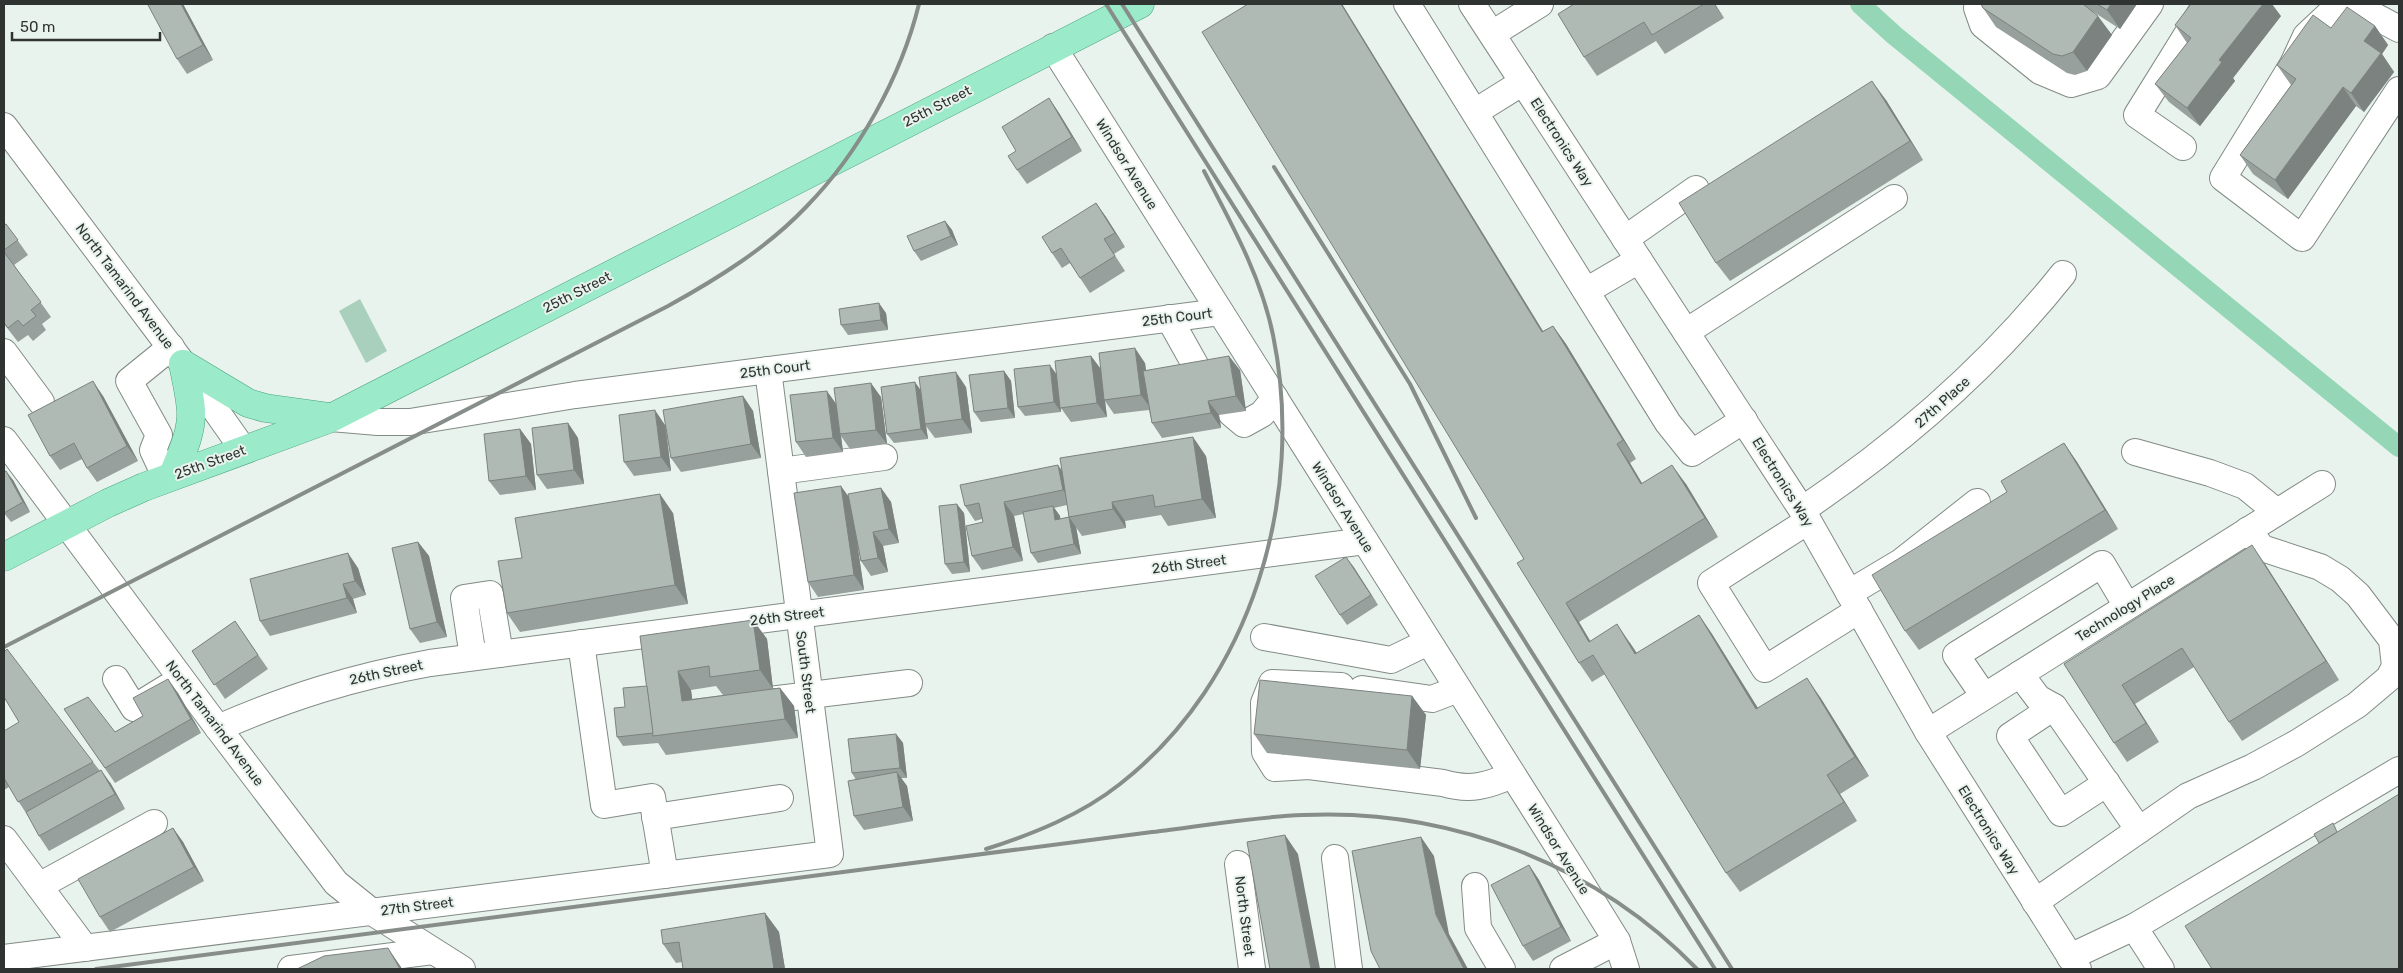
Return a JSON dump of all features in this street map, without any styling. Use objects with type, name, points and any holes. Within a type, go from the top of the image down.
[{"type":"main road","name":"25th Street","points":[[4,556],[108,503],[169,477],[331,418],[1140,4]]},
{"type":"main road","points":[[177,356],[248,403],[265,408],[331,418]]},
{"type":"main road","points":[[169,477],[190,423],[191,410],[177,356]]},
{"type":"street","points":[[1408,4],[1668,423],[1692,453],[1744,420]]},
{"type":"street","name":"Electronics Way","points":[[1472,4],[1805,515],[1928,732],[2074,963]]},
{"type":"street","points":[[1492,34],[1540,4]]},
{"type":"street","points":[[1978,4],[1977,8],[1983,25],[2040,71],[2071,84],[2098,76],[2150,4]]},
{"type":"street","points":[[2184,147],[2137,115],[2206,4]]},
{"type":"street","points":[[2340,4],[2306,36],[2293,64],[2223,178],[2302,238],[2399,90]]},
{"type":"street","points":[[2352,4],[2399,29]]},
{"type":"street","name":"Windsor Avenue","points":[[1053,48],[1617,941],[1626,969]]},
{"type":"street","points":[[1475,112],[1523,82]]},
{"type":"street","name":"North Tamarind Avenue","points":[[4,126],[177,356],[243,449]]},
{"type":"street","points":[[1586,291],[1696,189]]},
{"type":"street","points":[[1686,332],[1894,198]]},
{"type":"street","name":"27th Place","points":[[1854,601],[1765,669],[1710,583],[1805,515],[1846,480],[1902,438],[1955,392],[2004,342],[2063,274]]},
{"type":"street","name":"25th Court","points":[[331,418],[378,422],[410,422],[575,395],[1220,312]]},
{"type":"street","points":[[1168,318],[1202,377]]},
{"type":"street","points":[[4,352],[42,402]]},
{"type":"street","points":[[169,477],[154,450],[158,435],[129,381],[177,356]]},
{"type":"street","name":"South Street","points":[[768,370],[830,854]]},
{"type":"street","points":[[1231,413],[1244,424],[1262,414],[1275,398]]},
{"type":"street","name":"North Tamarind Avenue","points":[[4,440],[181,679],[336,883],[372,912],[462,969]]},
{"type":"street","points":[[2135,452],[2210,472],[2245,486],[2277,512]]},
{"type":"street","points":[[781,471],[884,457]]},
{"type":"street","name":"Technology Place","points":[[1928,732],[2322,484]]},
{"type":"street","points":[[1854,601],[1977,502]]},
{"type":"street","points":[[2035,902],[2188,796],[2268,759],[2357,705],[2375,692],[2389,678],[2395,666],[2392,640],[2380,621],[2358,595],[2340,578],[2320,567],[2262,548],[2248,530]]},
{"type":"street","name":"26th Street","points":[[218,728],[263,708],[317,689],[373,673],[473,657],[1365,542]]},
{"type":"street","points":[[1984,696],[1956,655],[2102,564],[2127,606]]},
{"type":"street","points":[[473,657],[464,598],[490,594],[500,654]]},
{"type":"street","points":[[1264,637],[1391,660],[1428,642]]},
{"type":"street","points":[[581,643],[604,805],[652,797],[665,875]]},
{"type":"street","points":[[2020,674],[2038,698],[2054,707],[2139,830]]},
{"type":"street","points":[[116,679],[134,708],[181,679]]},
{"type":"street","points":[[732,705],[908,683]]},
{"type":"street","points":[[1458,689],[1432,698],[1351,687],[1272,683],[1264,703],[1265,752],[1275,768],[1309,766],[1443,783],[1461,788],[1490,785],[1512,775]]},
{"type":"street","points":[[2054,707],[2010,736],[2061,813],[2107,783]]},
{"type":"street","points":[[2074,963],[2399,770]]},
{"type":"street","points":[[655,817],[780,798]]},
{"type":"street","points":[[39,886],[154,824]]},
{"type":"street","points":[[4,839],[85,948]]},
{"type":"street","name":"27th Street","points":[[4,958],[830,854]]},
{"type":"street","points":[[1336,858],[1350,969]]},
{"type":"street","name":"North Street","points":[[1238,864],[1252,969]]},
{"type":"street","points":[[1475,886],[1478,928],[1502,969]]},
{"type":"street","points":[[2134,927],[2161,969]]},
{"type":"street","points":[[1563,969],[1617,941]]},
{"type":"street","points":[[291,969],[433,951]]},
{"type":"green space","points":[[360,299],[387,351],[366,363],[339,311]]},
{"type":"building","points":[[181,4],[203,45],[177,59],[148,5]]},
{"type":"building","points":[[1248,4],[1341,4],[1542,332],[1553,326],[1623,440],[1617,444],[1641,484],[1672,465],[1705,518],[1566,603],[1589,642],[1617,624],[1635,654],[1699,615],[1756,709],[1807,678],[1855,757],[1827,775],[1844,802],[1726,873],[1593,655],[1579,663],[1517,563],[1524,559],[1202,32]]},
{"type":"building","points":[[1574,4],[1704,4],[1652,35],[1644,22],[1584,57],[1558,14]]},
{"type":"building","points":[[1981,4],[2083,4],[2098,16],[2073,52],[2062,56],[2053,54],[1983,8]]},
{"type":"building","points":[[2097,4],[2111,4],[2107,10]]},
{"type":"building","points":[[2191,4],[2263,4],[2219,60],[2222,62],[2187,108],[2155,84],[2191,38],[2175,25]]},
{"type":"building","points":[[2347,7],[2375,26],[2364,41],[2381,53],[2351,93],[2343,87],[2275,180],[2240,155],[2296,79],[2277,65],[2313,15],[2331,28]]},
{"type":"building","points":[[1872,81],[1910,141],[1716,263],[1679,203]]},
{"type":"building","points":[[1049,98],[1072,137],[1017,170],[1008,156],[1016,151],[1002,127]]},
{"type":"building","points":[[1096,203],[1115,233],[1104,239],[1115,256],[1080,278],[1061,248],[1052,253],[1042,237]]},
{"type":"building","points":[[945,221],[951,236],[914,251],[907,236]]},
{"type":"building","points":[[6,224],[18,240],[4,250],[4,225]]},
{"type":"building","points":[[4,252],[41,302],[31,310],[36,316],[23,326],[18,320],[8,328],[4,323]]},
{"type":"building","points":[[879,303],[881,320],[841,325],[839,309]]},
{"type":"building","points":[[1135,348],[1141,395],[1104,400],[1099,353]]},
{"type":"building","points":[[1091,356],[1097,403],[1060,408],[1055,361]]},
{"type":"building","points":[[1229,356],[1236,396],[1208,401],[1211,413],[1152,423],[1143,371]]},
{"type":"building","points":[[1050,365],[1054,402],[1018,407],[1014,369]]},
{"type":"building","points":[[1004,371],[1008,408],[974,412],[969,375]]},
{"type":"building","points":[[956,372],[962,419],[925,424],[919,377]]},
{"type":"building","points":[[93,381],[127,446],[87,468],[74,443],[50,456],[28,415]]},
{"type":"building","points":[[915,382],[921,429],[887,434],[881,387]]},
{"type":"building","points":[[871,383],[876,430],[840,434],[834,388]]},
{"type":"building","points":[[827,391],[833,438],[796,442],[790,395]]},
{"type":"building","points":[[743,396],[751,444],[671,458],[663,410]]},
{"type":"building","points":[[655,410],[661,457],[624,462],[619,415]]},
{"type":"building","points":[[568,423],[574,470],[537,475],[532,428]]},
{"type":"building","points":[[520,429],[526,476],[489,481],[484,434]]},
{"type":"building","points":[[1193,437],[1202,499],[1155,507],[1153,495],[1112,502],[1113,509],[1069,517],[1060,458]]},
{"type":"building","points":[[2064,443],[2105,510],[1905,631],[1872,575],[2007,492],[2001,481]]},
{"type":"building","points":[[1058,465],[1063,490],[1004,502],[1013,547],[972,556],[966,526],[983,522],[979,503],[965,506],[960,485]]},
{"type":"building","points":[[6,471],[23,502],[4,513],[4,472]]},
{"type":"building","points":[[841,486],[854,575],[808,582],[794,493]]},
{"type":"building","points":[[881,488],[889,529],[873,532],[878,558],[861,561],[848,494]]},
{"type":"building","points":[[660,494],[675,585],[507,613],[498,561],[522,558],[515,518]]},
{"type":"building","points":[[957,504],[964,562],[945,564],[939,506]]},
{"type":"building","points":[[1053,506],[1055,520],[1069,517],[1074,544],[1031,553],[1023,512]]},
{"type":"building","points":[[418,542],[437,622],[410,629],[392,548]]},
{"type":"building","points":[[2252,545],[2326,661],[2229,722],[2182,648],[2122,685],[2146,723],[2114,743],[2064,664]]},
{"type":"building","points":[[348,553],[355,581],[343,584],[347,598],[260,621],[250,579]]},
{"type":"building","points":[[1346,557],[1371,595],[1340,615],[1315,576]]},
{"type":"building","points":[[753,620],[760,670],[710,677],[709,666],[678,671],[682,701],[780,688],[785,719],[653,736],[640,636]]},
{"type":"building","points":[[235,621],[258,655],[214,685],[192,651]]},
{"type":"building","points":[[7,649],[93,762],[18,802],[4,778],[4,731],[19,722],[4,697],[4,652]]},
{"type":"building","points":[[168,679],[191,719],[105,768],[64,709],[88,697],[115,732],[143,716],[133,698]]},
{"type":"building","points":[[1260,680],[1412,696],[1407,750],[1254,734]]},
{"type":"building","points":[[647,686],[653,733],[617,737],[614,708],[625,707],[623,688]]},
{"type":"building","points":[[896,734],[900,768],[852,773],[848,739]]},
{"type":"building","points":[[101,770],[115,794],[39,836],[26,812]]},
{"type":"building","points":[[897,772],[903,807],[854,816],[848,781]]},
{"type":"building","points":[[2399,794],[2399,969],[2212,969],[2185,926]]},
{"type":"building","points":[[2333,823],[2337,832],[2319,843],[2314,834]]},
{"type":"building","points":[[173,828],[194,867],[100,917],[78,879]]},
{"type":"building","points":[[1285,835],[1311,969],[1270,969],[1247,842]]},
{"type":"building","points":[[1421,837],[1436,915],[1464,969],[1380,969],[1371,951],[1352,851]]},
{"type":"building","points":[[1529,865],[1561,927],[1523,946],[1491,885]]},
{"type":"building","points":[[765,913],[774,969],[683,969],[679,942],[663,944],[661,930]]},
{"type":"building","points":[[388,948],[400,969],[297,969],[324,956]]},
{"type":"waterway","points":[[1860,4],[1894,35],[2399,447]]},
{"type":"railway","points":[[4,647],[668,306],[741,262],[791,222],[825,186],[843,163],[876,113],[889,86],[901,59],[919,4]]},
{"type":"railway","points":[[1106,4],[1715,969]]},
{"type":"railway","points":[[1122,4],[1732,969]]},
{"type":"railway","points":[[1274,167],[1410,384],[1476,518]]},
{"type":"railway","points":[[986,849],[1039,830],[1089,805],[1120,784],[1166,742],[1204,693],[1235,639],[1258,581],[1274,521],[1282,459],[1281,396],[1273,335],[1268,313],[1253,271],[1204,171]]},
{"type":"railway","points":[[96,969],[1227,822],[1303,815],[1358,815],[1412,821],[1465,833],[1517,850],[1566,872],[1613,900],[1657,932],[1697,969]]}]
